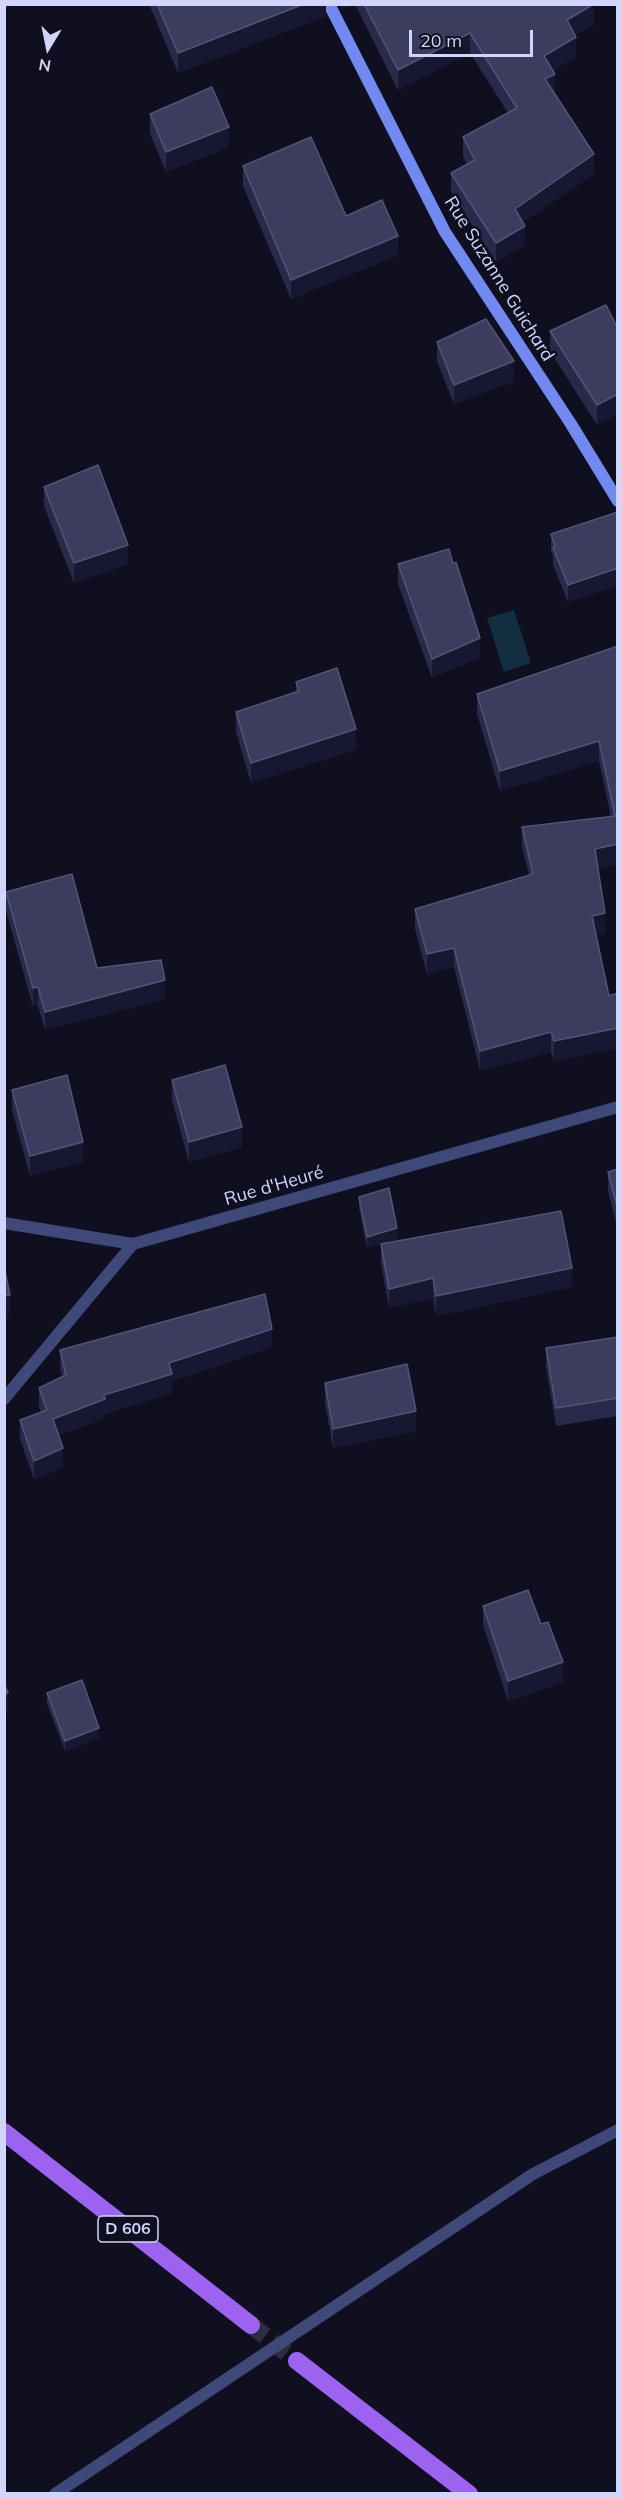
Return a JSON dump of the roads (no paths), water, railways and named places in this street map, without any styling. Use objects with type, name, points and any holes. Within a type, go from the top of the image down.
[{"type":"main road","name":"D 606","points":[[4,2132],[251,2325]]},
{"type":"main road","points":[[297,2361],[469,2493]]},
{"type":"street","name":"Rue Suzanne Guichard","points":[[329,4],[445,232],[571,424],[618,501]]},
{"type":"street","name":"Rue d'Heuré","points":[[133,1244],[618,1107]]},
{"type":"street","points":[[4,1223],[133,1244]]},
{"type":"street","points":[[4,1399],[133,1244]]},
{"type":"street","points":[[55,2493],[533,2174],[618,2130]]},
{"type":"water","points":[[514,610],[531,663],[504,672],[487,618]]},
{"type":"tunnel","points":[[251,2325],[297,2361]]}]
